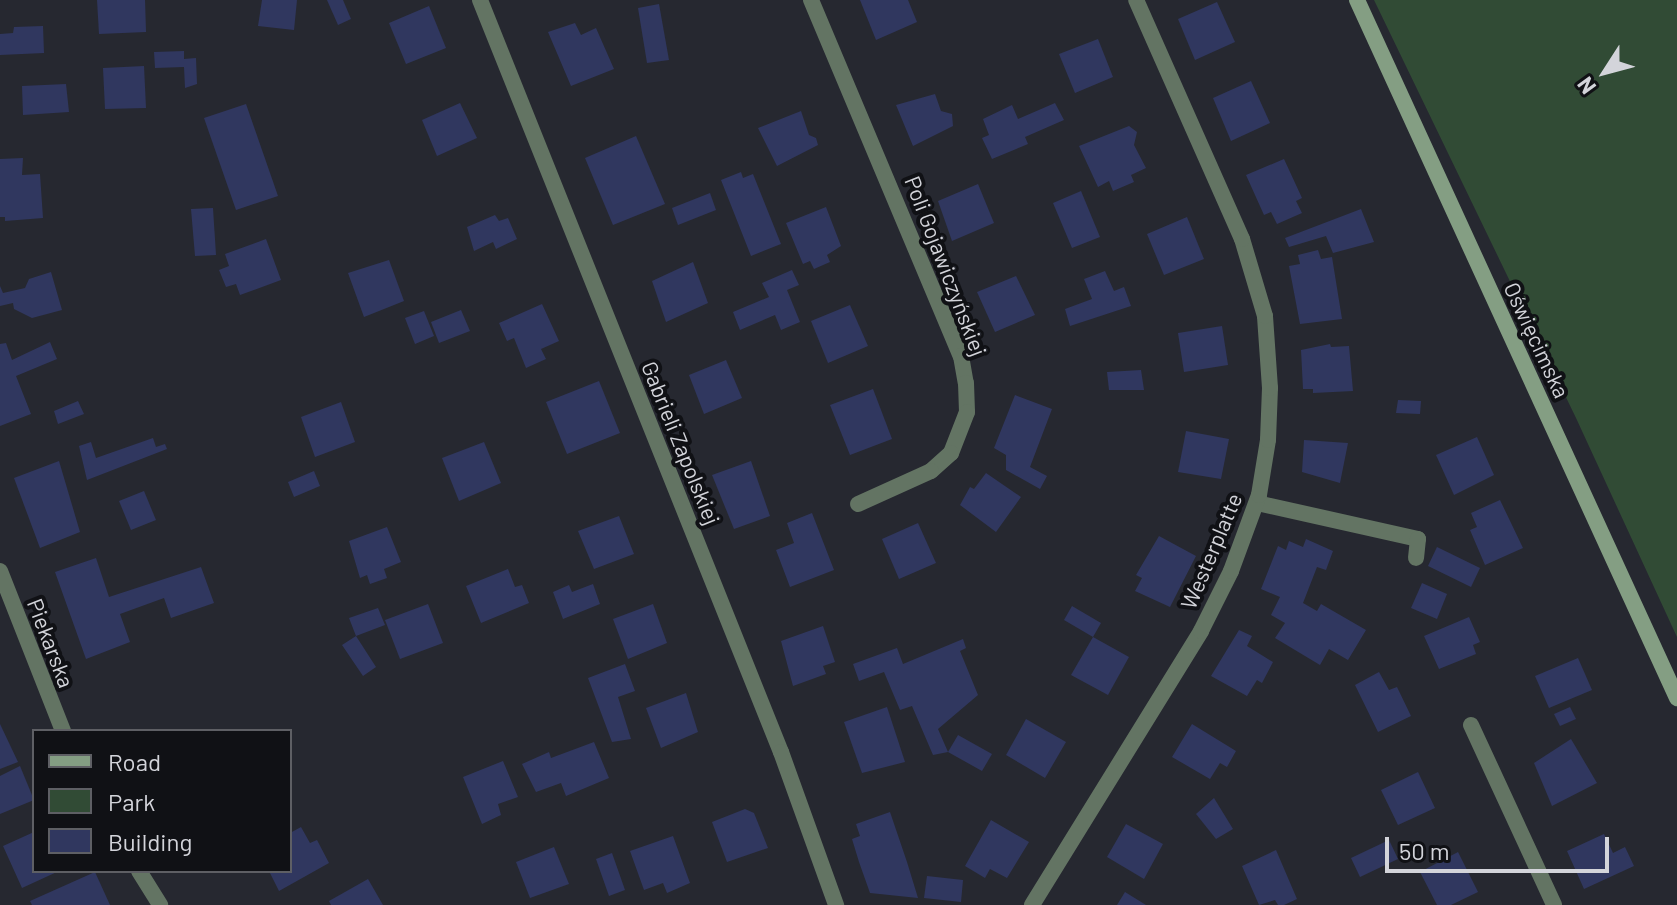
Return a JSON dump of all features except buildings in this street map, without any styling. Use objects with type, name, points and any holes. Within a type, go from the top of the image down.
[{"type":"street","name":"Gabrieli Zapolskiej","points":[[480,0],[775,737],[836,905]]},
{"type":"street","name":"Poli Gojawiczyńskiej","points":[[811,0],[961,356],[966,383],[967,412],[951,453],[931,471],[858,504]]},
{"type":"street","name":"Westerplatte","points":[[1032,905],[1201,631],[1231,571],[1257,503],[1268,440],[1270,388],[1265,316],[1242,239],[1136,0]]},
{"type":"street","name":"Oświęcimska","points":[[1357,0],[1677,698]]},
{"type":"street","points":[[1257,503],[1418,539],[1416,558]]},
{"type":"street","name":"Piekarska","points":[[0,571],[62,729]]},
{"type":"street","points":[[1471,725],[1554,905]]},
{"type":"street","points":[[140,873],[160,905]]},
{"type":"green space","points":[[1374,0],[1677,0],[1677,637],[1576,418]]}]
